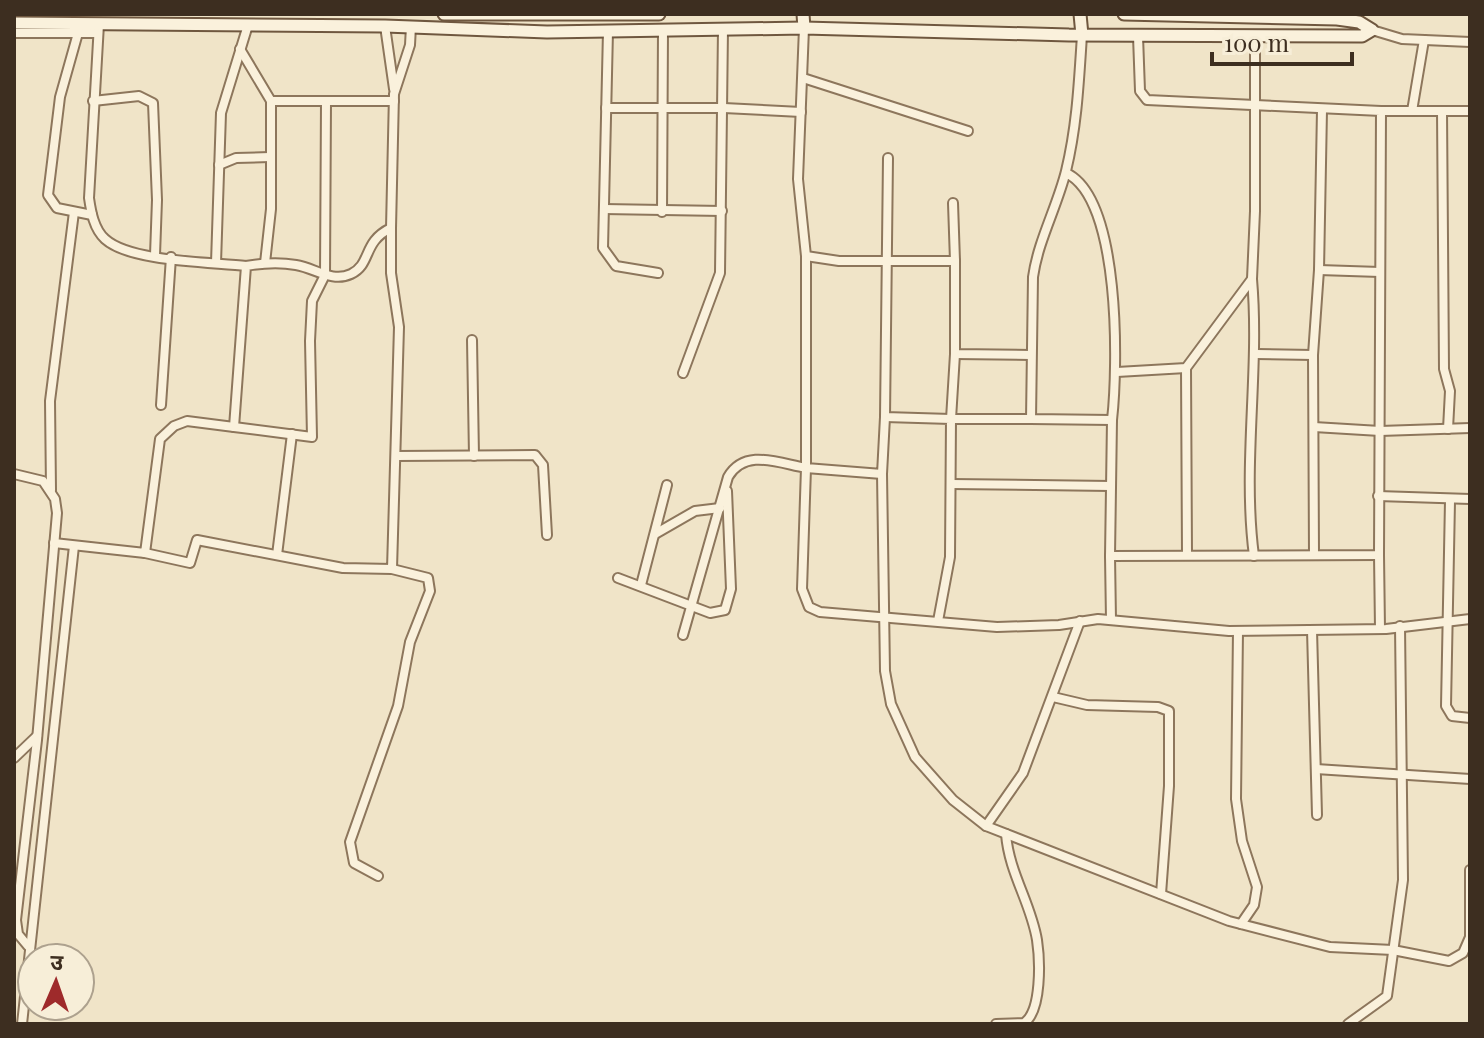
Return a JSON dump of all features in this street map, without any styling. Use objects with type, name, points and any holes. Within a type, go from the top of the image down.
[{"type":"street","points":[[444,14],[659,14]]},
{"type":"street","points":[[803,14],[798,179],[806,256],[804,600],[820,612],[1033,627],[1111,620],[1238,631],[1380,629],[1447,619],[1470,619]]},
{"type":"street","points":[[1031,419],[1036,255],[1047,234],[1066,173],[1077,120],[1082,35],[1080,14]]},
{"type":"street","points":[[1124,14],[1256,15],[1359,22],[1372,30],[1402,39],[1470,42]]},
{"type":"street","points":[[547,32],[548,15]]},
{"type":"street","points":[[1254,556],[1250,523],[1253,436],[1250,384],[1256,354],[1252,279],[1256,15]]},
{"type":"street","points":[[14,23],[411,26],[547,32],[804,28],[1255,37],[1362,36],[1372,30]]},
{"type":"street","points":[[14,33],[78,33],[99,24]]},
{"type":"street","points":[[99,24],[89,198],[92,215],[104,238],[119,247],[155,255],[246,266],[265,263],[311,267],[325,275],[350,275],[361,267],[370,243],[391,228]]},
{"type":"street","points":[[216,263],[221,113],[248,25]]},
{"type":"street","points":[[385,26],[394,98],[391,273],[399,327],[392,569]]},
{"type":"street","points":[[394,98],[410,45],[411,26]]},
{"type":"street","points":[[683,373],[720,273],[723,29]]},
{"type":"street","points":[[662,212],[663,30]]},
{"type":"street","points":[[608,31],[603,248],[608,259],[626,270],[658,273]]},
{"type":"street","points":[[78,33],[60,97],[48,195],[57,208],[92,215]]},
{"type":"street","points":[[1138,36],[1143,98],[1322,110],[1470,111]]},
{"type":"street","points":[[1412,111],[1424,40]]},
{"type":"street","points":[[240,49],[271,101],[271,209],[265,263]]},
{"type":"street","points":[[803,78],[968,131]]},
{"type":"street","points":[[93,101],[139,96],[153,103],[155,255]]},
{"type":"street","points":[[271,101],[394,98]]},
{"type":"street","points":[[145,553],[160,439],[174,426],[187,421],[312,437],[312,301],[325,275],[326,102]]},
{"type":"street","points":[[606,108],[724,108],[801,112]]},
{"type":"street","points":[[1314,553],[1313,355],[1319,270],[1322,110]]},
{"type":"street","points":[[1380,629],[1381,111]]},
{"type":"street","points":[[1442,111],[1444,369],[1450,391],[1448,429]]},
{"type":"street","points":[[219,165],[236,158],[270,157]]},
{"type":"street","points":[[888,158],[882,474],[885,671],[891,704],[915,757],[953,800],[986,826],[1241,924],[1330,947],[1393,950],[1455,960],[1463,953],[1470,937],[1470,870]]},
{"type":"street","points":[[1066,173],[1084,186],[1096,212],[1112,279],[1117,372],[1112,420],[1111,620]]},
{"type":"street","points":[[938,621],[950,557],[955,354],[953,203]]},
{"type":"street","points":[[604,209],[722,211]]},
{"type":"street","points":[[25,942],[18,934],[16,920],[57,513],[51,492],[50,401],[74,212]]},
{"type":"street","points":[[806,256],[839,261],[955,261]]},
{"type":"street","points":[[161,405],[171,257]]},
{"type":"street","points":[[234,427],[246,266]]},
{"type":"street","points":[[1319,270],[1380,272]]},
{"type":"street","points":[[1187,555],[1186,368],[1252,279]]},
{"type":"street","points":[[472,340],[474,456]]},
{"type":"street","points":[[955,354],[1031,355]]},
{"type":"street","points":[[1256,354],[1313,355]]},
{"type":"street","points":[[1117,372],[1186,368]]},
{"type":"street","points":[[885,417],[1112,420]]},
{"type":"street","points":[[1314,427],[1380,431],[1470,428]]},
{"type":"street","points":[[277,555],[292,434]]},
{"type":"street","points":[[396,456],[527,453],[541,458],[547,535]]},
{"type":"street","points":[[683,635],[726,484],[734,468],[751,458],[806,468],[882,474]]},
{"type":"street","points":[[14,474],[43,481],[51,492]]},
{"type":"street","points":[[618,578],[692,607],[721,613],[729,602],[726,484]]},
{"type":"street","points":[[951,484],[1111,486]]},
{"type":"street","points":[[641,585],[667,485]]},
{"type":"street","points":[[1378,496],[1450,501],[1470,499]]},
{"type":"street","points":[[1450,501],[1447,712],[1470,718]]},
{"type":"street","points":[[655,534],[695,511],[720,508]]},
{"type":"street","points":[[54,543],[145,553],[190,563],[197,540],[343,568],[392,569],[421,575],[431,583],[410,642],[398,706],[350,842],[354,863],[378,876]]},
{"type":"street","points":[[31,942],[74,546]]},
{"type":"street","points":[[1110,556],[1379,555]]},
{"type":"street","points":[[986,826],[1023,773],[1080,621]]},
{"type":"street","points":[[1348,1024],[1387,996],[1403,880],[1400,626]]},
{"type":"street","points":[[1312,630],[1317,815]]},
{"type":"street","points":[[1238,631],[1236,807],[1257,887],[1254,905],[1241,924]]},
{"type":"street","points":[[1053,697],[1087,705],[1158,707],[1169,711],[1169,801],[1161,894]]},
{"type":"street","points":[[14,758],[37,735]]},
{"type":"street","points":[[1316,769],[1470,779]]},
{"type":"street","points":[[996,1024],[1024,1023],[1030,1019],[1036,998],[1038,942],[1011,867],[1006,834]]},
{"type":"street","points":[[14,847],[24,847]]}]
